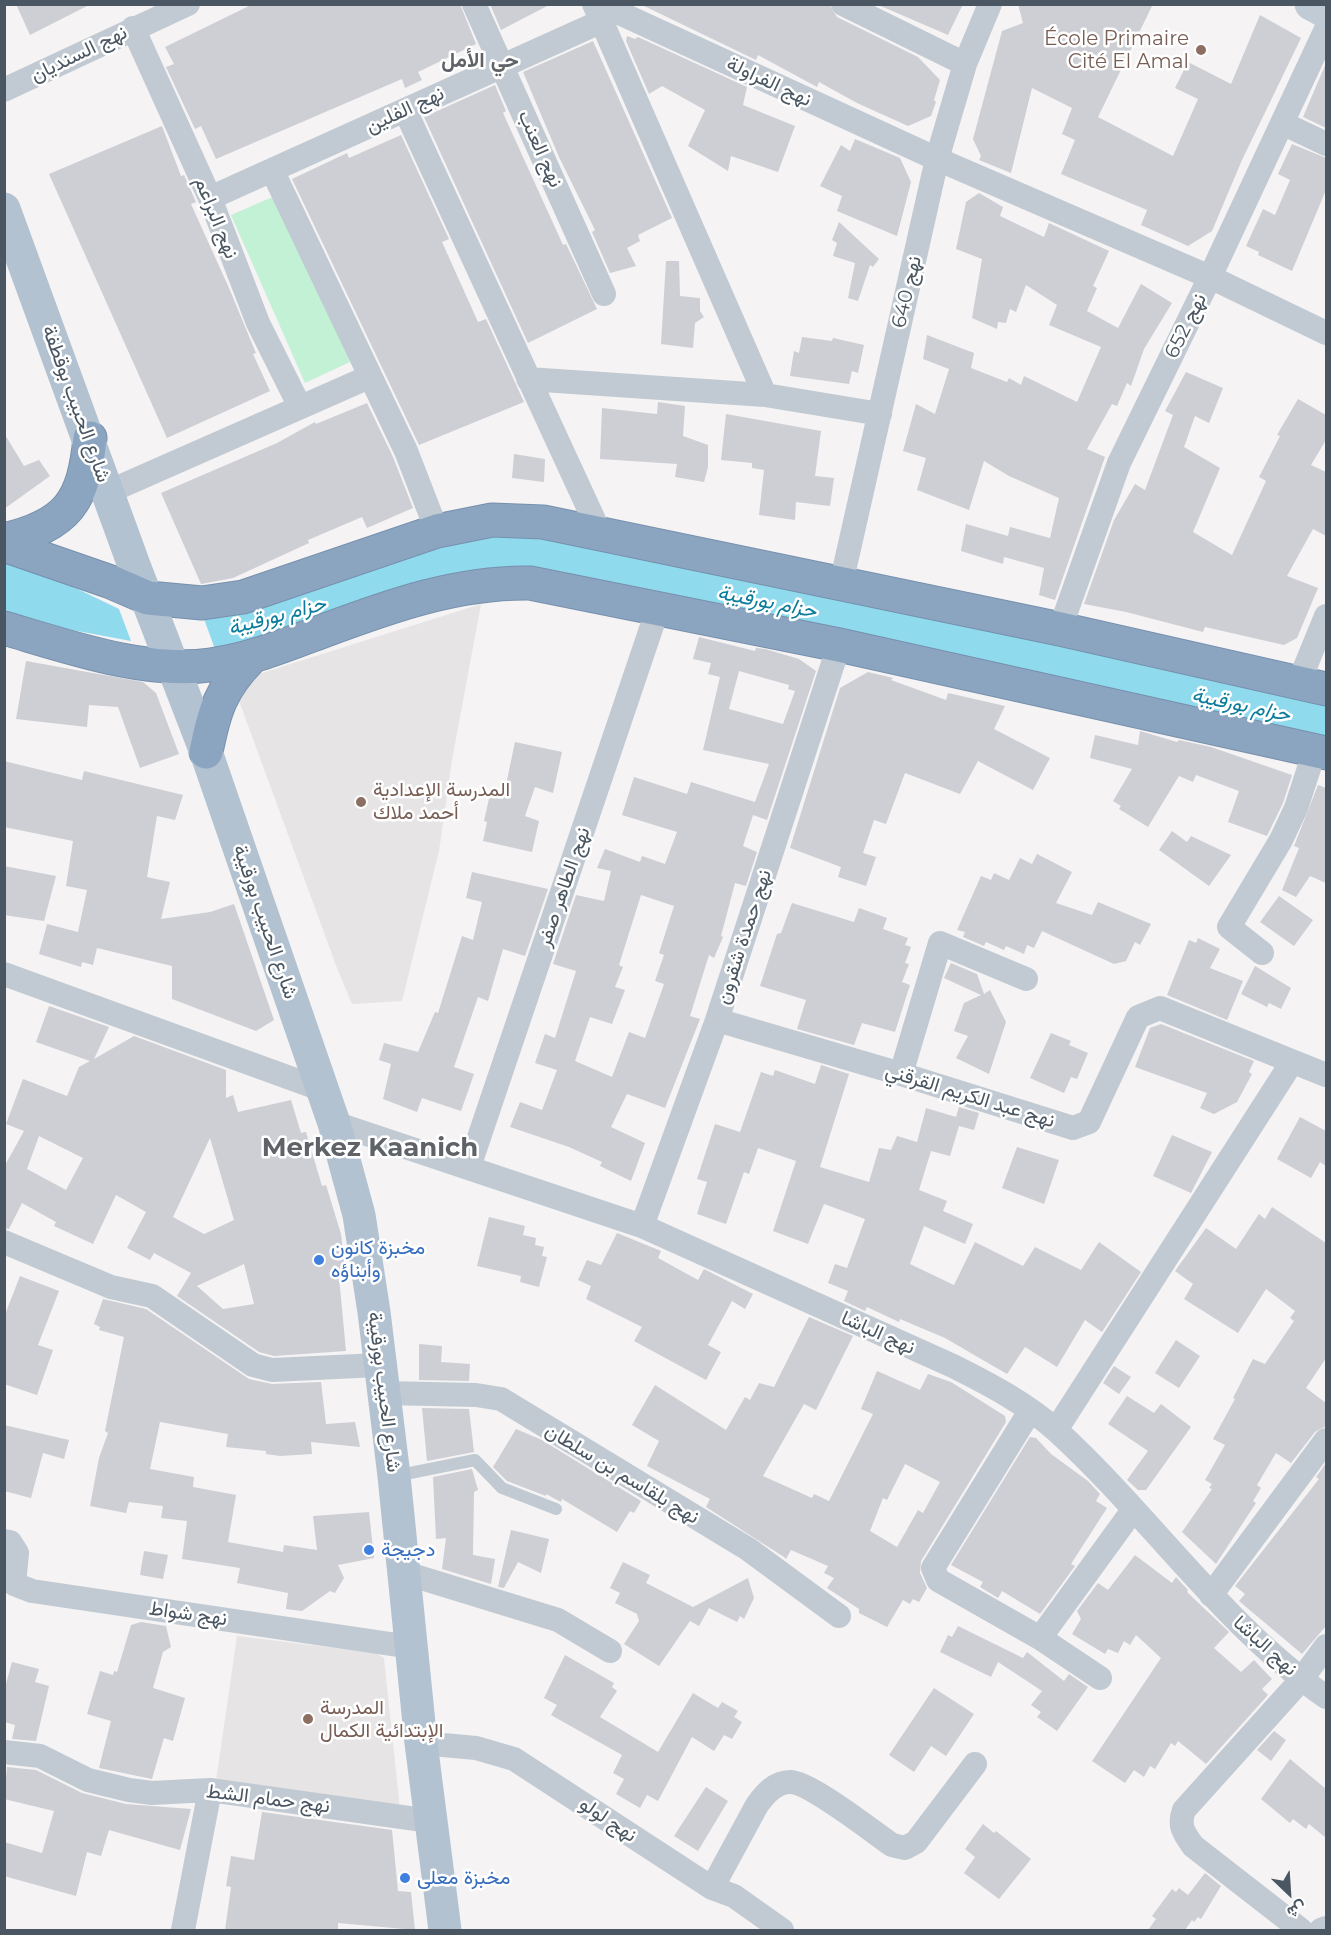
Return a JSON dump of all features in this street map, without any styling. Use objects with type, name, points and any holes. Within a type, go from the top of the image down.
[{"type":"highway","points":[[4,543],[31,534],[58,517],[71,505],[84,482],[90,438]]},
{"type":"highway","points":[[4,543],[148,598],[202,603],[243,597],[437,531],[492,520],[543,522],[1060,629],[1313,686]]},
{"type":"highway","points":[[4,628],[130,660],[174,667],[208,666],[251,658],[400,603],[484,584],[530,583],[839,645],[1321,751]]},
{"type":"highway","points":[[206,752],[220,698],[233,676],[251,658]]},
{"type":"main road","name":"شارع الحبيب بوقطفة","points":[[4,209],[148,598]]},
{"type":"main road","name":"شارع الحبيب بورقيبة","points":[[148,598],[206,752],[323,1090],[359,1215],[374,1312],[394,1476],[421,1743],[445,1930]]},
{"type":"street","name":"نهج السنديان","points":[[4,90],[188,4]]},
{"type":"street","name":"نهج العنب","points":[[474,4],[604,294]]},
{"type":"street","points":[[843,4],[965,64]]},
{"type":"street","name":"نهج 640","points":[[841,584],[937,159],[965,64],[990,4]]},
{"type":"street","points":[[1311,4],[1326,12]]},
{"type":"street","name":"نهج الفلين","points":[[210,198],[503,65],[598,10]]},
{"type":"street","points":[[598,10],[765,395]]},
{"type":"street","name":"نهج الفراولة","points":[[598,10],[1210,277],[1326,333]]},
{"type":"street","name":"نهج البراعم","points":[[133,28],[210,198],[258,323],[300,407]]},
{"type":"street","name":"نهج 652","points":[[1060,629],[1119,463],[1210,277],[1326,29]]},
{"type":"street","points":[[405,110],[600,533]]},
{"type":"street","points":[[1282,123],[1326,144]]},
{"type":"street","points":[[272,170],[406,451],[437,531]]},
{"type":"street","points":[[108,492],[369,377]]},
{"type":"street","points":[[528,378],[765,395],[880,414]]},
{"type":"street","name":"نهج الطاهر صفر","points":[[469,1167],[658,608]]},
{"type":"street","points":[[1313,686],[1326,616]]},
{"type":"street","name":"نهج حمدة شقرون","points":[[642,1226],[717,1020],[839,645]]},
{"type":"street","points":[[1262,953],[1228,927],[1281,840],[1321,751]]},
{"type":"street","points":[[901,1074],[940,943],[1026,979]]},
{"type":"street","points":[[4,974],[323,1090]]},
{"type":"street","name":"نهج عبد الكريم القرقني","points":[[717,1020],[1073,1128],[1089,1122],[1138,1017],[1160,1008],[1326,1076]]},
{"type":"street","points":[[1056,1430],[1293,1062]]},
{"type":"street","name":"نهج الباشا","points":[[334,1123],[642,1226],[953,1366],[1030,1411],[1056,1430],[1241,1626],[1301,1680],[1326,1697]]},
{"type":"street","name":"نهج بلقاسم بن سلطان","points":[[4,1242],[111,1287],[152,1296],[253,1365],[272,1370],[381,1379],[501,1399],[748,1549],[839,1616]]},
{"type":"street","points":[[1030,1411],[933,1568],[938,1580],[1040,1638],[1100,1678]]},
{"type":"street","points":[[1211,1595],[1326,1440]]},
{"type":"street","points":[[1040,1638],[1133,1510]]},
{"type":"street","name":"نهج شواط","points":[[4,1541],[10,1542],[17,1553],[14,1584],[32,1591],[411,1647]]},
{"type":"street","points":[[405,1573],[558,1620],[610,1651]]},
{"type":"street","points":[[1301,1930],[1192,1846],[1183,1832],[1180,1821],[1184,1810],[1301,1680],[1326,1646]]},
{"type":"street","name":"نهج لولو","points":[[421,1743],[476,1748],[514,1759],[712,1888],[734,1896],[782,1930]]},
{"type":"street","name":"نهج حمام الشط","points":[[4,1752],[40,1756],[88,1780],[152,1794],[210,1790],[430,1821]]},
{"type":"street","points":[[712,1888],[757,1805],[776,1785],[791,1782],[810,1789],[892,1845],[905,1848],[916,1842],[975,1764]]},
{"type":"street","points":[[183,1930],[210,1790]]},
{"type":"street","points":[[1321,1930],[1326,1928]]},
{"type":"lane","points":[[394,1476],[475,1460],[502,1488],[556,1509]]},
{"type":"shaded area","name":"المدرسة الإعدادية أحمد ملاك","points":[[481,604],[452,760],[439,851],[402,1001],[352,1004],[238,698],[243,679]]},
{"type":"shaded area","name":"المدرسة الإبتدائية الكمال","points":[[237,1636],[376,1653],[384,1658],[400,1809],[216,1781]]},
{"type":"green space","points":[[277,195],[350,362],[305,383],[231,215]]},
{"type":"water","name":"حزام بورقيبة","points":[[540,533],[1326,703],[1326,739],[509,567],[451,575],[306,624],[215,649],[204,619],[244,614],[275,600],[449,538]]},
{"type":"water","points":[[5,561],[61,581],[119,609],[131,641],[45,625],[5,612]]},
{"type":"building","points":[[16,4],[91,4],[30,35]]},
{"type":"building","points":[[253,4],[460,4],[476,44],[418,72],[422,80],[405,88],[402,79],[216,159],[201,126],[195,129],[166,67],[174,64],[165,47]]},
{"type":"building","points":[[490,4],[551,4],[501,30]]},
{"type":"building","points":[[640,4],[829,4],[837,17],[918,57],[940,80],[931,116],[908,126],[857,103],[819,82],[817,87],[758,55],[756,60]]},
{"type":"building","points":[[876,4],[963,4],[948,35]]},
{"type":"building","points":[[1018,4],[1153,4],[1098,117],[1173,156],[1198,99],[1175,88],[1188,62],[1231,84],[1260,15],[1301,38],[1242,160],[1212,231],[1188,246],[1141,225],[1147,210],[1061,174],[1075,140],[1062,134],[1072,108],[1032,88],[1011,173],[979,160],[981,156],[973,139],[1002,31],[1023,23]]},
{"type":"building","points":[[627,36],[635,39],[638,37],[747,87],[743,105],[795,126],[778,172],[731,156],[728,171],[688,146],[705,110],[662,86],[649,94],[626,41]]},
{"type":"building","points":[[593,41],[672,218],[638,235],[640,241],[627,248],[636,266],[610,273],[592,232],[595,230],[559,157],[523,72]]},
{"type":"building","points":[[1326,63],[1326,128],[1303,117]]},
{"type":"building","points":[[495,85],[506,111],[503,113],[563,245],[566,244],[597,309],[528,343],[424,117]]},
{"type":"building","points":[[162,126],[181,176],[184,175],[196,202],[191,204],[229,288],[256,353],[253,354],[270,391],[167,438],[49,174]]},
{"type":"building","points":[[401,135],[449,239],[442,242],[478,322],[486,319],[524,402],[419,445],[292,179],[347,153],[349,158]]},
{"type":"building","points":[[855,139],[900,158],[911,182],[897,236],[837,211],[842,196],[820,186],[841,145],[850,151]]},
{"type":"building","points":[[1292,144],[1326,158],[1326,190],[1292,271],[1258,255],[1259,252],[1246,246],[1263,209],[1275,215],[1290,180],[1278,174]]},
{"type":"building","points":[[979,193],[1003,207],[1000,216],[1044,237],[1049,223],[1109,251],[1093,286],[1097,288],[1087,311],[1118,328],[1141,284],[1172,303],[1144,349],[1131,386],[1127,383],[1117,406],[1112,404],[1087,449],[1105,457],[1055,600],[1039,595],[1044,568],[1004,557],[1003,564],[961,551],[966,524],[1008,536],[1010,527],[1050,538],[1059,498],[1009,476],[984,461],[969,510],[917,490],[926,458],[903,451],[916,404],[935,414],[949,369],[923,359],[927,335],[974,353],[971,368],[1007,382],[1009,378],[1021,385],[1024,376],[1077,402],[1101,347],[1049,325],[1057,305],[1026,285],[1016,312],[1010,309],[1006,323],[998,322],[997,329],[972,318],[982,259],[956,249],[966,202]]},
{"type":"building","points":[[839,222],[879,259],[873,267],[870,265],[858,301],[848,298],[855,263],[833,256],[837,243],[832,240]]},
{"type":"building","points":[[666,261],[679,261],[680,296],[700,298],[700,311],[704,317],[695,323],[693,348],[661,344]]},
{"type":"building","points":[[802,337],[832,341],[833,338],[864,345],[858,373],[852,371],[849,384],[790,376],[794,351],[799,353]]},
{"type":"building","points":[[1186,372],[1223,388],[1209,423],[1195,416],[1184,447],[1220,468],[1193,532],[1232,555],[1266,481],[1259,477],[1280,436],[1277,435],[1298,399],[1326,415],[1326,440],[1311,465],[1326,472],[1326,536],[1313,529],[1287,576],[1318,588],[1297,638],[1284,645],[1205,627],[1203,632],[1126,612],[1084,604],[1114,520],[1135,484],[1145,490],[1173,415],[1165,411]]},
{"type":"building","points":[[658,402],[685,406],[683,436],[708,445],[708,467],[704,482],[675,477],[677,464],[600,459],[602,408],[657,414]]},
{"type":"building","points":[[367,403],[393,457],[413,508],[367,528],[362,517],[308,540],[309,543],[233,578],[201,584],[161,493],[277,443],[315,422],[316,424]]},
{"type":"building","points":[[726,414],[821,431],[815,476],[834,478],[830,506],[796,502],[795,520],[759,515],[764,470],[752,468],[752,463],[721,460]]},
{"type":"building","points":[[4,433],[24,466],[39,460],[50,476],[4,509]]},
{"type":"building","points":[[514,454],[545,459],[544,482],[512,478]]},
{"type":"building","points":[[699,637],[755,651],[756,648],[765,649],[799,659],[816,671],[767,820],[753,815],[743,846],[757,852],[746,886],[735,883],[721,936],[723,937],[714,958],[709,955],[690,1016],[700,1019],[665,1108],[627,1094],[611,1127],[645,1143],[631,1181],[600,1166],[602,1162],[569,1147],[510,1127],[520,1102],[542,1110],[557,1070],[535,1063],[545,1034],[555,1038],[576,971],[553,964],[576,895],[604,901],[611,871],[597,868],[605,849],[640,862],[642,856],[665,864],[677,832],[622,815],[634,777],[687,794],[691,782],[755,802],[769,764],[703,750],[720,677],[708,674],[711,663],[693,659]],"holes":[[[739,671],[789,685],[788,689],[795,691],[783,724],[729,709]],[[641,895],[674,906],[659,953],[664,955],[655,981],[664,984],[645,1038],[629,1032],[612,1077],[575,1061],[590,1017],[612,1024],[625,990],[615,987],[623,967],[619,965]]]},
{"type":"building","points":[[26,661],[143,682],[156,693],[179,754],[140,768],[118,707],[89,705],[87,727],[16,719]]},
{"type":"building","points":[[868,672],[893,678],[891,680],[946,700],[948,693],[1005,706],[994,729],[1050,758],[1033,790],[978,761],[960,794],[905,773],[886,824],[874,820],[863,853],[876,857],[866,886],[838,877],[841,867],[790,848],[840,688]]},
{"type":"building","points":[[1140,731],[1177,742],[1179,740],[1211,747],[1292,775],[1283,803],[1267,836],[1228,822],[1239,791],[1196,775],[1193,782],[1179,776],[1148,827],[1119,809],[1121,806],[1113,801],[1132,769],[1090,758],[1095,735],[1138,745]]},
{"type":"building","points":[[515,742],[562,752],[553,793],[535,787],[525,816],[539,821],[532,852],[483,841],[487,822],[484,821],[490,794],[503,799]]},
{"type":"building","points":[[4,761],[82,780],[84,771],[183,795],[175,820],[157,816],[147,877],[170,882],[161,919],[210,912],[234,904],[274,1020],[256,1031],[172,999],[172,966],[97,948],[93,965],[82,962],[81,967],[39,954],[47,924],[78,932],[87,890],[66,886],[73,841],[4,827]]},
{"type":"building","points":[[1318,785],[1326,788],[1326,883],[1310,876],[1296,897],[1282,890],[1299,848],[1294,846]]},
{"type":"building","points":[[1172,831],[1187,842],[1191,836],[1231,855],[1209,886],[1159,850]]},
{"type":"building","points":[[1037,854],[1072,872],[1056,903],[1092,915],[1098,902],[1151,924],[1140,945],[1135,942],[1126,961],[1114,964],[1042,931],[1034,948],[1027,945],[1024,954],[1006,946],[1004,950],[986,942],[984,946],[963,937],[965,932],[957,930],[981,876],[991,880],[994,873],[1009,880],[1020,858],[1032,864]]},
{"type":"building","points":[[4,866],[56,876],[44,921],[4,915]]},
{"type":"building","points":[[472,872],[548,889],[525,956],[503,949],[488,1001],[478,997],[454,1067],[474,1074],[461,1111],[422,1098],[417,1112],[383,1099],[391,1064],[379,1060],[384,1043],[418,1052],[435,1012],[438,1013],[462,936],[473,940],[482,902],[466,898]]},
{"type":"building","points":[[1279,896],[1313,920],[1294,946],[1260,922]]},
{"type":"building","points":[[792,903],[854,922],[859,908],[887,918],[883,929],[908,938],[905,945],[911,947],[905,963],[909,964],[902,982],[910,985],[895,1032],[862,1023],[854,1045],[797,1029],[806,1000],[760,986],[777,934],[781,933]]},
{"type":"building","points":[[1198,938],[1220,949],[1210,968],[1243,981],[1227,1020],[1167,995],[1189,940],[1196,943]]},
{"type":"building","points":[[951,963],[977,974],[984,994],[990,990],[1006,1022],[989,1074],[956,1058],[968,1036],[954,1031],[964,1003],[981,995],[944,978]]},
{"type":"building","points":[[1255,966],[1291,988],[1281,1009],[1269,1003],[1267,1007],[1241,994]]},
{"type":"building","points":[[49,1006],[109,1027],[94,1059],[134,1036],[226,1070],[226,1098],[233,1095],[238,1112],[291,1100],[301,1133],[306,1132],[322,1186],[326,1185],[341,1234],[346,1276],[339,1277],[346,1351],[274,1356],[259,1352],[177,1296],[191,1273],[154,1253],[150,1260],[127,1248],[146,1212],[116,1195],[93,1244],[54,1226],[56,1222],[22,1203],[9,1229],[4,1228],[4,1167],[24,1131],[6,1124],[23,1079],[67,1096],[79,1067],[90,1061],[36,1042]],"holes":[[[39,1136],[83,1158],[66,1190],[27,1169]],[[210,1138],[234,1220],[204,1234],[173,1217]],[[244,1264],[254,1304],[223,1309],[197,1286]]]},
{"type":"building","points":[[1161,1024],[1254,1061],[1249,1072],[1252,1074],[1237,1102],[1214,1114],[1200,1108],[1207,1093],[1135,1067],[1150,1028]]},
{"type":"building","points":[[1051,1033],[1071,1041],[1069,1045],[1088,1053],[1077,1079],[1071,1077],[1064,1093],[1030,1078]]},
{"type":"building","points":[[821,1065],[849,1074],[820,1167],[869,1182],[879,1148],[891,1150],[897,1136],[917,1142],[926,1108],[956,1117],[959,1107],[979,1113],[974,1130],[959,1126],[950,1156],[931,1151],[919,1190],[947,1201],[943,1211],[973,1224],[965,1244],[924,1226],[910,1264],[954,1285],[975,1242],[1023,1266],[1035,1247],[1081,1270],[1099,1242],[1141,1272],[1102,1332],[1085,1320],[1057,1367],[1025,1347],[1007,1374],[945,1338],[900,1319],[899,1322],[867,1307],[865,1311],[844,1301],[848,1291],[828,1283],[835,1264],[847,1268],[865,1219],[824,1204],[808,1244],[773,1231],[796,1161],[758,1148],[749,1174],[744,1172],[726,1224],[697,1214],[707,1182],[697,1179],[715,1124],[740,1132],[761,1072],[773,1076],[775,1070],[815,1084]]},
{"type":"building","points":[[1300,1117],[1326,1131],[1326,1166],[1320,1162],[1311,1178],[1277,1159]]},
{"type":"building","points":[[1172,1135],[1212,1152],[1191,1193],[1153,1176]]},
{"type":"building","points":[[1017,1147],[1059,1160],[1044,1204],[1002,1188]]},
{"type":"building","points":[[1272,1207],[1326,1243],[1326,1358],[1306,1388],[1326,1403],[1326,1426],[1315,1432],[1291,1463],[1276,1453],[1257,1485],[1261,1488],[1253,1501],[1256,1503],[1216,1564],[1182,1532],[1212,1489],[1209,1488],[1212,1484],[1205,1480],[1225,1445],[1213,1439],[1235,1399],[1233,1398],[1253,1359],[1265,1364],[1294,1321],[1290,1318],[1295,1311],[1266,1289],[1238,1333],[1184,1299],[1193,1284],[1175,1271],[1206,1228],[1236,1249],[1259,1214],[1265,1219]]},
{"type":"building","points":[[489,1217],[525,1226],[523,1235],[536,1238],[535,1245],[544,1247],[542,1256],[547,1257],[539,1287],[520,1282],[521,1276],[477,1266]]},
{"type":"building","points":[[617,1233],[661,1251],[658,1258],[698,1280],[704,1269],[753,1294],[745,1309],[732,1301],[708,1345],[721,1352],[706,1380],[634,1341],[642,1327],[586,1299],[591,1286],[578,1280],[587,1260],[601,1265]]},
{"type":"building","points":[[20,1276],[59,1291],[38,1345],[53,1350],[37,1395],[4,1384],[4,1317]]},
{"type":"building","points":[[103,1299],[146,1309],[249,1379],[272,1384],[321,1382],[326,1424],[355,1422],[360,1447],[311,1442],[312,1454],[280,1456],[266,1454],[266,1451],[226,1447],[228,1434],[160,1422],[150,1469],[194,1477],[193,1487],[236,1495],[228,1542],[283,1552],[284,1545],[317,1550],[313,1516],[369,1512],[374,1558],[338,1565],[344,1578],[335,1593],[330,1591],[302,1611],[286,1609],[288,1593],[237,1583],[240,1568],[182,1559],[187,1521],[161,1518],[163,1506],[129,1502],[126,1513],[90,1506],[99,1458],[108,1433],[105,1431],[124,1337],[99,1330],[100,1327],[94,1324]]},
{"type":"building","points":[[809,1317],[853,1336],[816,1410],[804,1404],[763,1476],[812,1498],[814,1494],[829,1501],[873,1414],[861,1409],[877,1371],[920,1390],[928,1374],[951,1382],[1005,1416],[1006,1422],[921,1561],[920,1573],[927,1588],[919,1602],[913,1599],[910,1604],[903,1600],[887,1627],[859,1613],[859,1609],[827,1588],[834,1578],[824,1573],[828,1566],[791,1550],[786,1559],[706,1507],[710,1499],[647,1466],[659,1441],[632,1425],[655,1385],[726,1430],[745,1397],[750,1400],[759,1383],[774,1387]],"holes":[[[905,1464],[940,1482],[923,1513],[918,1510],[897,1547],[870,1531],[883,1498],[887,1500]]]},
{"type":"building","points":[[1176,1340],[1200,1356],[1179,1388],[1155,1373]]},
{"type":"building","points":[[419,1344],[442,1346],[441,1362],[470,1364],[469,1381],[419,1380]]},
{"type":"building","points":[[1114,1366],[1131,1377],[1119,1394],[1103,1383]]},
{"type":"building","points":[[1127,1396],[1154,1413],[1161,1404],[1191,1427],[1146,1490],[1138,1490],[1127,1480],[1148,1451],[1108,1424]]},
{"type":"building","points":[[422,1408],[469,1409],[474,1452],[427,1461]]},
{"type":"building","points":[[4,1425],[69,1440],[64,1459],[43,1453],[31,1498],[4,1491]]},
{"type":"building","points":[[516,1429],[542,1440],[641,1501],[634,1513],[630,1511],[617,1532],[562,1499],[561,1502],[546,1494],[546,1496],[507,1481],[493,1467]]},
{"type":"building","points":[[1030,1437],[1036,1438],[1051,1454],[1088,1481],[1100,1494],[1096,1501],[1107,1508],[1071,1564],[1075,1566],[1040,1614],[1002,1591],[998,1598],[980,1587],[983,1582],[951,1565]]},
{"type":"building","points":[[1326,1463],[1326,1626],[1302,1654],[1239,1601],[1245,1594],[1235,1586],[1319,1479],[1316,1477]]},
{"type":"building","points":[[472,1469],[478,1490],[474,1492],[473,1555],[495,1559],[491,1584],[442,1569],[446,1538],[436,1539],[433,1477]]},
{"type":"building","points":[[511,1530],[549,1539],[541,1573],[518,1562],[504,1588],[498,1587]]},
{"type":"building","points":[[144,1551],[168,1555],[163,1579],[140,1575]]},
{"type":"building","points":[[1135,1555],[1172,1583],[1176,1577],[1188,1590],[1187,1592],[1229,1632],[1214,1648],[1241,1672],[1254,1660],[1272,1679],[1262,1689],[1268,1695],[1206,1764],[1178,1741],[1175,1746],[1171,1743],[1155,1769],[1150,1766],[1144,1777],[1134,1770],[1125,1783],[1092,1761],[1161,1658],[1136,1635],[1130,1645],[1124,1641],[1118,1653],[1108,1649],[1105,1654],[1072,1634],[1081,1619],[1077,1611],[1098,1583],[1108,1590]]},
{"type":"building","points":[[623,1562],[650,1575],[646,1583],[693,1607],[748,1578],[754,1598],[744,1619],[740,1616],[737,1622],[709,1608],[699,1626],[690,1621],[659,1666],[624,1644],[639,1621],[637,1614],[615,1603],[620,1593],[610,1588]]},
{"type":"building","points":[[141,1622],[166,1626],[171,1647],[163,1652],[153,1688],[185,1698],[173,1741],[164,1738],[152,1779],[99,1768],[111,1721],[87,1714],[100,1671],[113,1675],[114,1671],[117,1672],[131,1625]]},
{"type":"building","points":[[958,1626],[1023,1658],[1027,1652],[1064,1681],[1069,1674],[1088,1687],[1057,1731],[1037,1717],[1041,1712],[1031,1705],[1042,1691],[998,1662],[991,1677],[940,1652],[948,1635],[952,1637]]},
{"type":"building","points":[[565,1655],[614,1683],[612,1687],[617,1691],[600,1717],[658,1752],[693,1693],[718,1708],[722,1702],[738,1711],[734,1717],[742,1722],[732,1739],[724,1735],[714,1751],[692,1737],[658,1801],[647,1795],[640,1808],[616,1794],[624,1779],[613,1773],[622,1755],[551,1715],[557,1705],[544,1698]]},
{"type":"building","points":[[12,1662],[39,1669],[35,1682],[49,1686],[36,1741],[12,1739],[15,1725],[4,1722],[4,1691]]},
{"type":"building","points":[[934,1688],[974,1714],[946,1756],[931,1746],[914,1772],[889,1755]]},
{"type":"building","points":[[1274,1731],[1286,1740],[1271,1761],[1257,1750]]},
{"type":"building","points":[[1290,1759],[1326,1789],[1326,1838],[1309,1824],[1306,1829],[1293,1819],[1290,1823],[1261,1799]]},
{"type":"building","points":[[7,1767],[36,1770],[82,1793],[126,1804],[191,1809],[180,1850],[109,1830],[101,1856],[87,1852],[76,1896],[4,1876],[4,1842],[42,1853],[54,1811],[4,1799]]},
{"type":"building","points":[[706,1787],[728,1801],[698,1851],[674,1836]]},
{"type":"building","points":[[262,1812],[392,1830],[398,1891],[411,1892],[415,1930],[338,1923],[338,1930],[225,1930],[231,1887],[226,1886],[231,1856],[254,1860]]},
{"type":"building","points":[[983,1824],[994,1833],[996,1831],[1031,1859],[999,1899],[964,1873],[975,1857],[965,1849]]},
{"type":"building","points":[[1205,1873],[1221,1886],[1201,1919],[1198,1917],[1194,1922],[1192,1920],[1185,1930],[1148,1930],[1156,1919],[1152,1916],[1172,1889],[1176,1892],[1179,1888],[1188,1895]]},
{"type":"place","name":"École Primaire Cité El Amal","points":[[1201,50]]},
{"type":"place","name":"المدرسة الإعدادية أحمد ملاك","points":[[361,802]]},
{"type":"place","name":"مخبزة كانون وأبناؤه","points":[[319,1260]]},
{"type":"place","name":"دجيجة","points":[[369,1550]]},
{"type":"place","name":"المدرسة الإبتدائية الكمال","points":[[308,1719]]},
{"type":"place","name":"مخبزة معلى","points":[[405,1878]]},
{"type":"district","name":"حي الأمل","points":[[480,61]]},
{"type":"district","name":"Merkez Kaanich","points":[[370,1148]]}]
